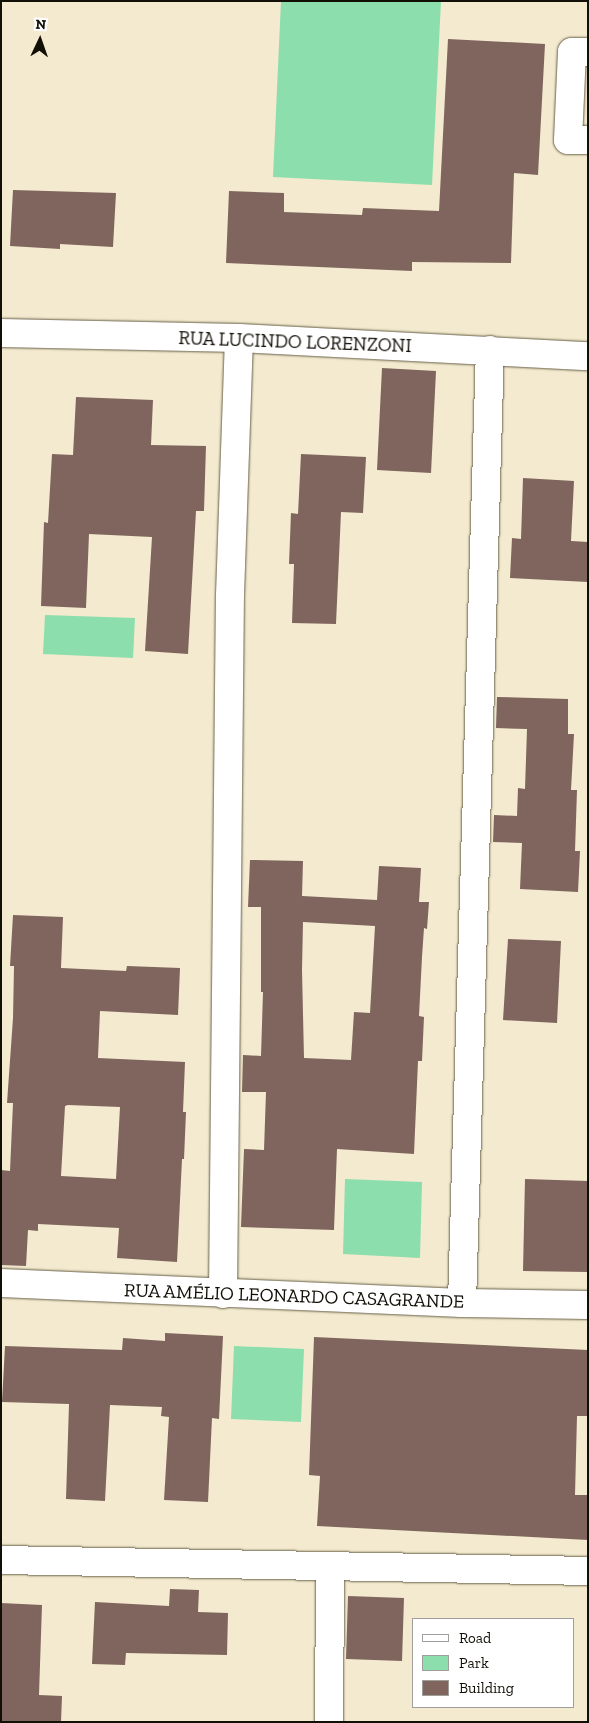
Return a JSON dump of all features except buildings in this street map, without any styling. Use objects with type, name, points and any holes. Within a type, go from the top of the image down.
[{"type":"street","points":[[588,52],[572,52],[568,140],[588,140]]},
{"type":"street","name":"RUA LUCINDO LORENZONI","points":[[1,333],[239,338],[588,356]]},
{"type":"street","points":[[223,1294],[230,595],[239,338]]},
{"type":"street","points":[[462,1303],[490,350]]},
{"type":"street","name":"RUA AMÉLIO LEONARDO CASAGRANDE","points":[[1,1283],[462,1303],[588,1305]]},
{"type":"street","points":[[1,1560],[588,1571]]},
{"type":"street","points":[[329,1722],[330,1566]]},
{"type":"green space","points":[[281,1],[441,1],[432,185],[273,177]]},
{"type":"green space","points":[[45,615],[135,618],[133,658],[43,654]]},
{"type":"green space","points":[[345,1179],[422,1182],[420,1258],[343,1254]]},
{"type":"green space","points":[[234,1346],[304,1349],[301,1422],[231,1419]]}]
